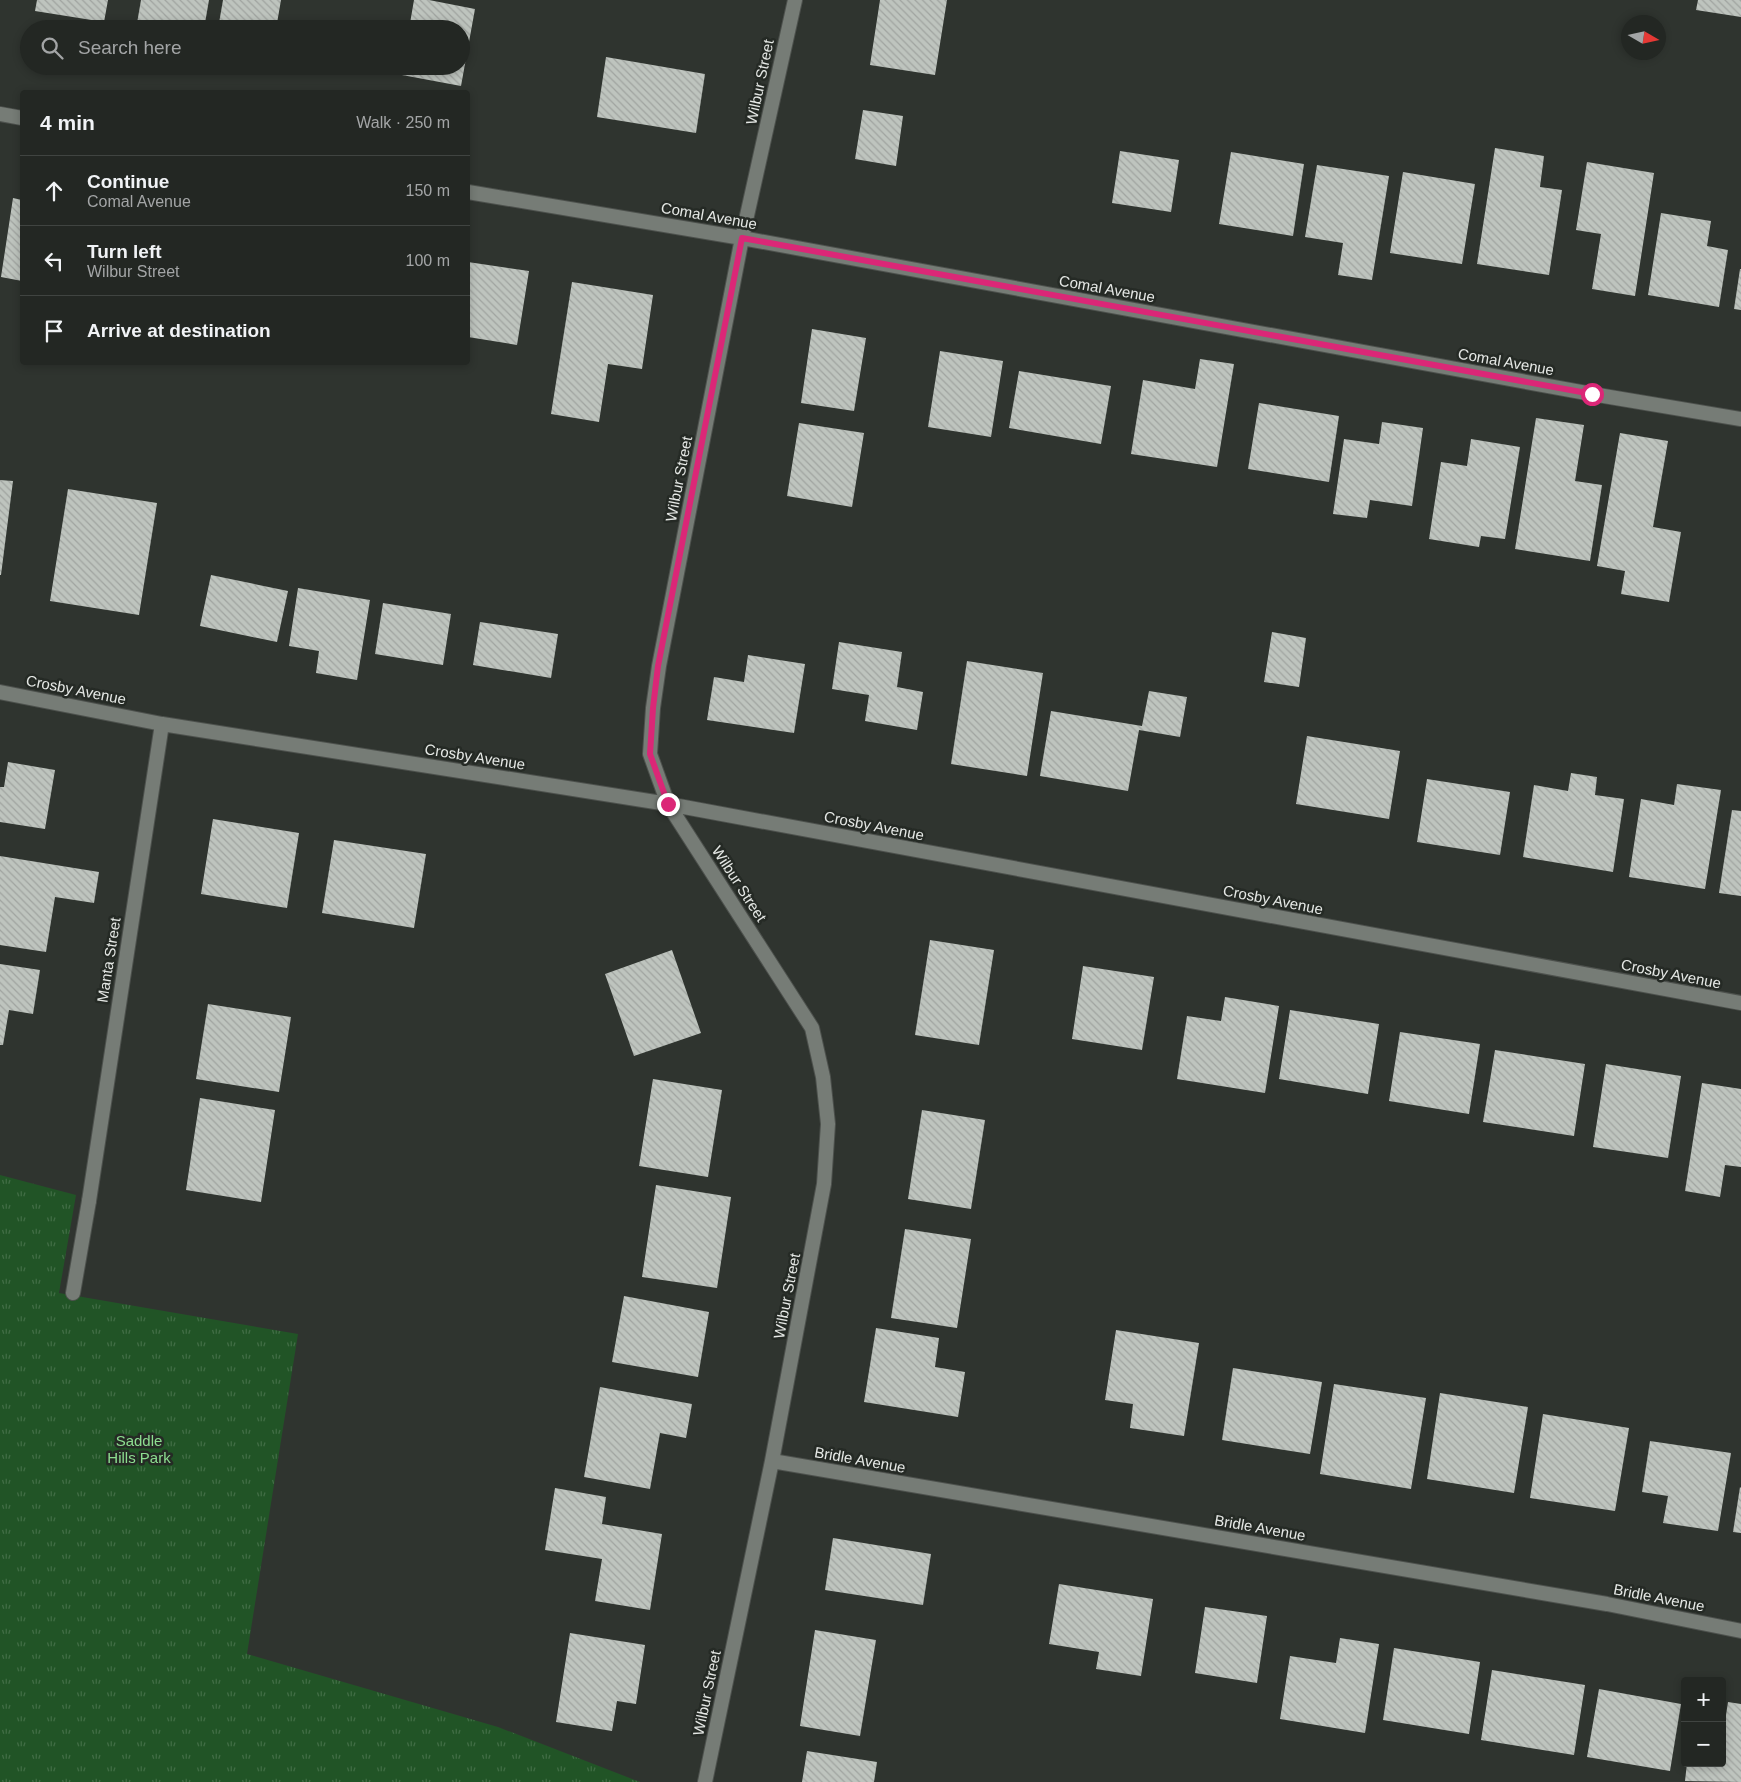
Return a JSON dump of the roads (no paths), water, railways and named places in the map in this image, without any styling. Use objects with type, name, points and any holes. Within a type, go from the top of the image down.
[{"type":"street","name":"Wilbur Street","points":[[705,1782],[772,1461],[824,1184],[828,1124],[823,1078],[812,1028],[668,804],[650,754],[658,666],[742,238],[795,0]]},
{"type":"street","points":[[0,114],[20,118]]},
{"type":"street","name":"Comal Avenue","points":[[470,192],[742,238],[1572,390],[1741,419]]},
{"type":"street","name":"Crosby Avenue","points":[[0,692],[162,724],[668,804],[1741,1003]]},
{"type":"street","name":"Manta Street","points":[[73,1293],[89,1201],[162,724]]},
{"type":"street","name":"Bridle Avenue","points":[[772,1461],[1607,1604],[1741,1631]]},
{"type":"park label","name":"Saddle Hills Park","points":[[139,1450]]}]
